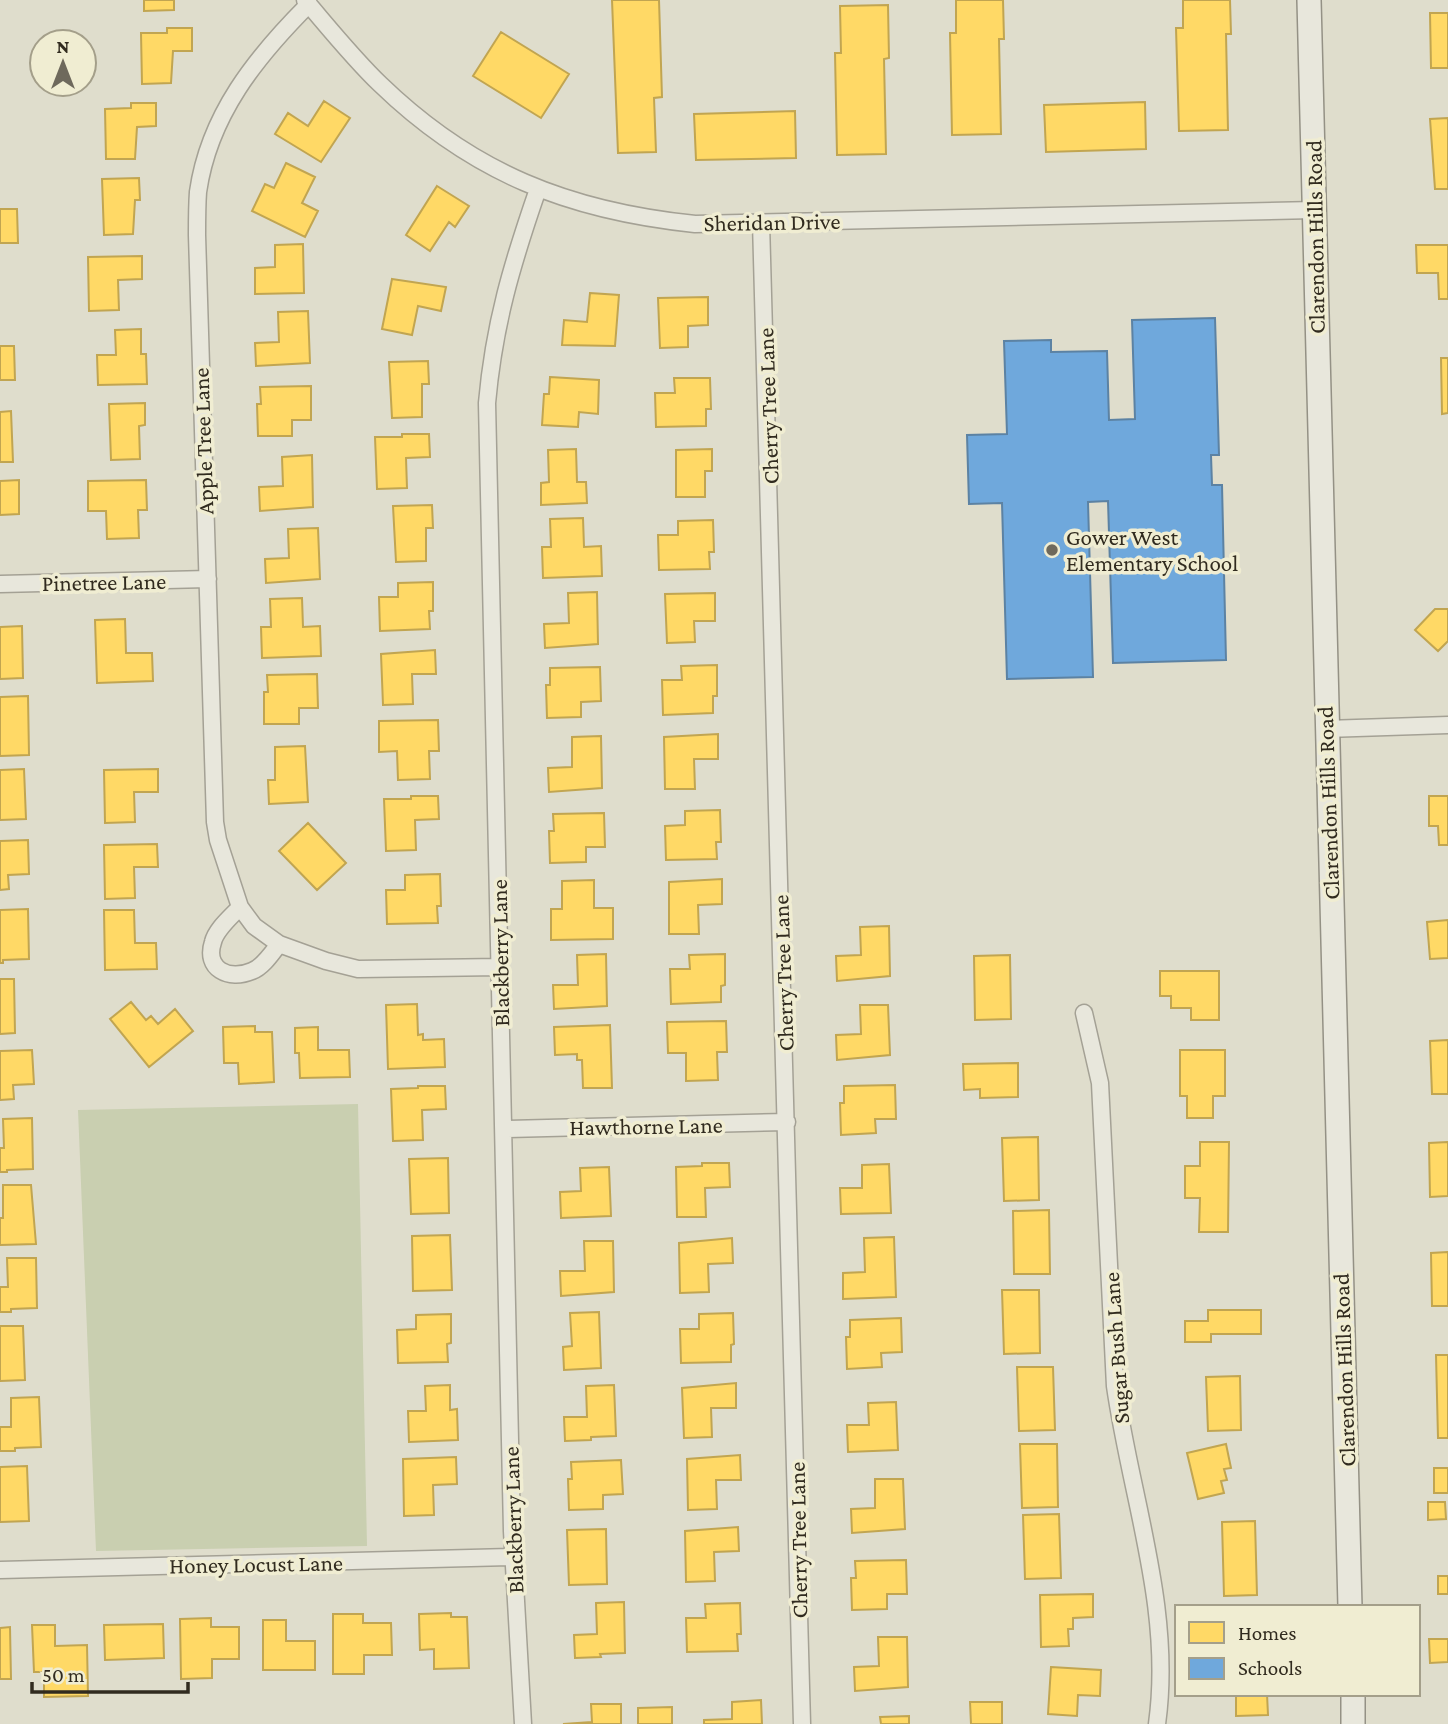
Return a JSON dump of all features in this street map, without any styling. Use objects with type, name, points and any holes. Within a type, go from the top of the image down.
[{"type":"street","name":"Clarendon Hills Road","points":[[1309,0],[1350,1605]]},
{"type":"street","name":"Sheridan Drive","points":[[307,2],[378,82],[409,110],[470,155],[538,189],[580,204],[649,220],[695,224],[1314,210]]},
{"type":"street","name":"Apple Tree Lane","points":[[307,2],[261,54],[229,103],[208,152],[198,192],[197,235],[215,822],[218,840],[240,907],[254,926],[279,944],[358,969],[500,967]]},
{"type":"street","name":"Blackberry Lane","points":[[523,1724],[513,1557],[488,403],[498,318],[509,274],[538,189]]},
{"type":"street","name":"Cherry Tree Lane","points":[[761,222],[802,1724]]},
{"type":"street","name":"Pinetree Lane","points":[[0,584],[208,579]]},
{"type":"street","points":[[1326,729],[1448,725]]},
{"type":"street","points":[[240,907],[213,940],[211,957],[220,971],[235,976],[255,971],[279,944]]},
{"type":"street","name":"Sugar Bush Lane","points":[[1084,1013],[1100,1083],[1115,1386],[1159,1621],[1161,1669],[1157,1724]]},
{"type":"street","name":"Hawthorne Lane","points":[[505,1129],[787,1122]]},
{"type":"street","name":"Honey Locust Lane","points":[[0,1570],[513,1557]]},
{"type":"street","points":[[1353,1696],[1353,1724]]},
{"type":"green space","points":[[358,1104],[367,1546],[96,1551],[78,1110]]},
{"type":"building: Homes","points":[[144,0],[174,0],[174,10],[144,11]]},
{"type":"building: Homes","points":[[612,0],[659,0],[662,97],[654,98],[656,152],[618,153]]},
{"type":"building: Homes","points":[[956,0],[1003,0],[1004,39],[999,39],[1001,134],[952,135],[950,33],[956,33]]},
{"type":"building: Homes","points":[[1183,0],[1230,0],[1231,34],[1226,34],[1228,130],[1179,131],[1176,28],[1183,28]]},
{"type":"building: Homes","points":[[888,5],[889,58],[884,59],[886,154],[837,155],[835,53],[841,53],[840,6]]},
{"type":"building: Homes","points":[[1430,13],[1448,13],[1448,68],[1431,68]]},
{"type":"building: Homes","points":[[167,28],[192,28],[192,51],[173,51],[171,83],[142,84],[141,33],[167,33]]},
{"type":"building: Homes","points":[[501,32],[569,74],[541,118],[473,76]]},
{"type":"building: Homes","points":[[324,101],[350,118],[321,162],[275,134],[288,113],[308,126]]},
{"type":"building: Homes","points":[[1145,102],[1146,149],[1046,152],[1044,105]]},
{"type":"building: Homes","points":[[131,103],[156,103],[156,126],[137,127],[135,159],[106,159],[105,109],[131,108]]},
{"type":"building: Homes","points":[[795,111],[796,158],[696,160],[694,114]]},
{"type":"building: Homes","points":[[1448,118],[1448,189],[1435,189],[1430,119]]},
{"type":"building: Homes","points":[[286,163],[315,177],[302,203],[318,211],[305,237],[252,211],[265,184],[274,188]]},
{"type":"building: Homes","points":[[139,178],[140,200],[135,200],[133,234],[104,235],[102,179]]},
{"type":"building: Homes","points":[[437,186],[469,206],[455,227],[449,222],[430,251],[406,235]]},
{"type":"building: Homes","points":[[0,209],[17,209],[18,243],[0,243]]},
{"type":"building: Homes","points":[[303,244],[304,293],[255,294],[255,268],[275,267],[275,245]]},
{"type":"building: Homes","points":[[1416,245],[1448,245],[1448,299],[1439,299],[1438,273],[1417,273]]},
{"type":"building: Homes","points":[[142,256],[142,279],[118,280],[119,310],[89,311],[88,257]]},
{"type":"building: Homes","points":[[392,279],[446,287],[441,311],[418,306],[412,335],[382,329]]},
{"type":"building: Homes","points":[[590,293],[619,295],[615,346],[562,345],[564,320],[587,322]]},
{"type":"building: Homes","points":[[708,297],[708,325],[688,326],[688,347],[660,348],[658,298]]},
{"type":"building: Homes","points":[[308,311],[310,363],[256,366],[255,343],[279,342],[278,312]]},
{"type":"building: Homes","points":[[141,329],[141,354],[146,354],[147,384],[98,385],[97,355],[116,355],[115,330]]},
{"type":"building: Homes","points":[[0,346],[14,346],[15,380],[0,380]]},
{"type":"building: Homes","points":[[1441,358],[1448,358],[1448,413],[1442,414]]},
{"type":"building: Homes","points":[[428,361],[429,384],[422,384],[422,417],[392,418],[389,362]]},
{"type":"building: Homes","points":[[550,377],[599,380],[598,414],[579,412],[578,427],[542,425],[544,394],[549,394]]},
{"type":"building: Homes","points":[[674,378],[710,378],[711,409],[706,409],[706,426],[656,427],[655,393],[675,393]]},
{"type":"building: Homes","points":[[311,386],[311,420],[292,420],[292,436],[258,436],[257,404],[261,404],[260,387]]},
{"type":"building: Homes","points":[[145,403],[145,425],[139,426],[140,459],[111,460],[109,404]]},
{"type":"building: Homes","points":[[11,411],[13,462],[0,462],[0,412]]},
{"type":"building: Homes","points":[[402,434],[429,434],[430,457],[406,458],[407,488],[377,489],[375,437],[402,437]]},
{"type":"building: Homes","points":[[576,449],[577,482],[586,482],[587,503],[541,505],[541,483],[549,482],[548,450]]},
{"type":"building: Homes","points":[[712,449],[712,471],[705,471],[705,497],[676,497],[676,450]]},
{"type":"building: Homes","points":[[312,455],[313,507],[260,511],[259,487],[283,486],[282,457]]},
{"type":"building: Homes","points":[[19,480],[19,514],[0,515],[0,481]]},
{"type":"building: Homes","points":[[146,480],[147,510],[138,510],[139,538],[107,539],[106,511],[88,511],[88,481]]},
{"type":"building: Homes","points":[[432,505],[433,528],[426,528],[426,561],[396,562],[393,506]]},
{"type":"building: Homes","points":[[583,518],[584,547],[601,546],[602,576],[543,578],[542,547],[551,547],[550,519]]},
{"type":"building: Homes","points":[[713,520],[714,552],[709,552],[710,569],[659,570],[658,535],[678,535],[678,521]]},
{"type":"building: Homes","points":[[318,528],[320,579],[266,583],[265,559],[289,558],[288,529]]},
{"type":"building: Homes","points":[[433,582],[433,611],[429,611],[430,629],[380,631],[379,597],[398,597],[398,583]]},
{"type":"building: Homes","points":[[597,592],[598,644],[545,648],[544,624],[569,623],[568,593]]},
{"type":"building: Homes","points":[[715,593],[715,621],[694,621],[695,642],[667,643],[665,594]]},
{"type":"building: Homes","points":[[302,598],[303,627],[320,626],[321,656],[262,658],[261,627],[271,627],[270,599]]},
{"type":"building: Homes","points":[[1435,609],[1448,609],[1448,641],[1438,651],[1415,630]]},
{"type":"building: Homes","points":[[125,619],[126,653],[152,653],[153,681],[97,683],[95,620]]},
{"type":"building: Homes","points":[[22,626],[23,678],[0,679],[0,627]]},
{"type":"building: Homes","points":[[435,650],[436,674],[412,674],[413,704],[383,705],[381,654]]},
{"type":"building: Homes","points":[[717,665],[717,696],[713,696],[713,713],[663,715],[662,680],[682,680],[681,666]]},
{"type":"building: Homes","points":[[600,667],[601,701],[581,702],[581,717],[547,718],[546,685],[550,685],[550,668]]},
{"type":"building: Homes","points":[[317,674],[318,708],[299,708],[299,724],[264,724],[267,675]]},
{"type":"building: Homes","points":[[28,696],[29,755],[0,756],[0,697]]},
{"type":"building: Homes","points":[[438,720],[439,751],[429,751],[430,779],[398,780],[397,751],[379,752],[379,721]]},
{"type":"building: Homes","points":[[718,734],[718,759],[694,759],[695,789],[665,789],[664,737]]},
{"type":"building: Homes","points":[[601,736],[602,788],[549,792],[548,768],[572,767],[572,737]]},
{"type":"building: Homes","points":[[305,746],[308,802],[269,804],[268,780],[275,780],[275,747]]},
{"type":"building: Homes","points":[[24,769],[26,819],[0,820],[0,770]]},
{"type":"building: Homes","points":[[158,769],[158,792],[134,792],[135,822],[105,823],[104,770]]},
{"type":"building: Homes","points":[[411,796],[438,796],[439,819],[415,820],[416,850],[386,851],[384,799],[411,799]]},
{"type":"building: Homes","points":[[1429,796],[1448,796],[1448,845],[1439,845],[1438,826],[1429,826]]},
{"type":"building: Homes","points":[[720,810],[721,842],[716,842],[717,859],[666,860],[665,826],[685,825],[685,811]]},
{"type":"building: Homes","points":[[604,813],[605,847],[586,847],[586,862],[550,863],[549,831],[554,831],[553,814]]},
{"type":"building: Homes","points":[[308,823],[346,863],[317,890],[279,851]]},
{"type":"building: Homes","points":[[28,840],[29,874],[8,875],[9,889],[0,890],[0,841]]},
{"type":"building: Homes","points":[[157,844],[158,867],[134,867],[135,898],[105,899],[104,845]]},
{"type":"building: Homes","points":[[440,874],[441,906],[437,906],[438,923],[387,924],[386,890],[405,890],[405,875]]},
{"type":"building: Homes","points":[[722,879],[722,904],[698,905],[699,934],[669,934],[669,882]]},
{"type":"building: Homes","points":[[594,880],[594,908],[613,908],[613,939],[551,940],[551,909],[562,909],[562,881]]},
{"type":"building: Homes","points":[[28,909],[29,959],[3,960],[3,963],[0,963],[0,910]]},
{"type":"building: Homes","points":[[104,910],[134,910],[135,943],[156,943],[157,969],[105,970]]},
{"type":"building: Homes","points":[[1448,920],[1448,958],[1430,959],[1427,922]]},
{"type":"building: Homes","points":[[889,926],[890,976],[837,981],[836,956],[861,955],[860,927]]},
{"type":"building: Homes","points":[[606,954],[607,1006],[554,1009],[553,985],[578,985],[577,955]]},
{"type":"building: Homes","points":[[725,954],[725,985],[721,986],[721,1002],[671,1004],[670,969],[690,969],[689,955]]},
{"type":"building: Homes","points":[[1010,955],[1011,1019],[975,1020],[974,956]]},
{"type":"building: Homes","points":[[1160,971],[1219,971],[1219,1020],[1191,1020],[1191,1008],[1171,1008],[1171,996],[1160,996]]},
{"type":"building: Homes","points":[[0,979],[14,979],[15,1033],[0,1034]]},
{"type":"building: Homes","points":[[131,1002],[146,1020],[151,1016],[158,1024],[175,1009],[193,1031],[149,1067],[110,1019]]},
{"type":"building: Homes","points":[[417,1004],[418,1035],[423,1034],[423,1040],[444,1039],[445,1067],[388,1069],[386,1005]]},
{"type":"building: Homes","points":[[860,1005],[888,1005],[890,1055],[837,1060],[836,1035],[861,1034]]},
{"type":"building: Homes","points":[[726,1021],[727,1052],[717,1052],[718,1080],[686,1081],[686,1053],[668,1053],[667,1022]]},
{"type":"building: Homes","points":[[610,1025],[612,1088],[583,1088],[582,1060],[577,1060],[577,1054],[555,1055],[554,1027]]},
{"type":"building: Homes","points":[[255,1026],[255,1032],[272,1032],[274,1082],[239,1084],[238,1063],[224,1063],[223,1027]]},
{"type":"building: Homes","points":[[318,1027],[318,1050],[349,1050],[350,1077],[300,1078],[299,1053],[295,1053],[295,1028]]},
{"type":"building: Homes","points":[[1448,1040],[1448,1094],[1432,1094],[1430,1041]]},
{"type":"building: Homes","points":[[32,1050],[34,1084],[13,1085],[14,1099],[0,1100],[0,1051]]},
{"type":"building: Homes","points":[[1180,1050],[1225,1050],[1225,1096],[1213,1096],[1213,1118],[1187,1118],[1187,1096],[1180,1096]]},
{"type":"building: Homes","points":[[1018,1063],[1018,1097],[980,1098],[980,1089],[964,1090],[963,1064]]},
{"type":"building: Homes","points":[[895,1085],[896,1119],[875,1119],[876,1133],[841,1135],[840,1103],[844,1103],[844,1086]]},
{"type":"building: Homes","points":[[445,1086],[446,1109],[422,1110],[423,1140],[393,1141],[391,1089]]},
{"type":"building: Homes","points":[[32,1118],[33,1169],[0,1172],[0,1148],[4,1148],[3,1119]]},
{"type":"building: Homes","points":[[1038,1137],[1039,1200],[1004,1201],[1002,1138]]},
{"type":"building: Homes","points":[[1200,1142],[1229,1142],[1228,1232],[1199,1232],[1200,1198],[1185,1198],[1185,1166],[1200,1166]]},
{"type":"building: Homes","points":[[1448,1142],[1448,1196],[1430,1197],[1429,1143]]},
{"type":"building: Homes","points":[[448,1158],[449,1213],[411,1214],[409,1159]]},
{"type":"building: Homes","points":[[702,1163],[729,1163],[730,1187],[705,1188],[706,1217],[677,1217],[676,1167],[702,1166]]},
{"type":"building: Homes","points":[[889,1164],[891,1213],[841,1214],[840,1188],[862,1188],[862,1165]]},
{"type":"building: Homes","points":[[609,1167],[611,1216],[561,1218],[560,1192],[581,1191],[580,1168]]},
{"type":"building: Homes","points":[[3,1185],[31,1185],[36,1244],[0,1245]]},
{"type":"building: Homes","points":[[1049,1210],[1050,1274],[1014,1274],[1013,1211]]},
{"type":"building: Homes","points":[[450,1235],[452,1290],[413,1291],[412,1236]]},
{"type":"building: Homes","points":[[894,1237],[896,1297],[843,1299],[843,1273],[865,1272],[864,1238]]},
{"type":"building: Homes","points":[[732,1238],[733,1263],[708,1264],[709,1292],[680,1293],[679,1243]]},
{"type":"building: Homes","points":[[584,1241],[613,1241],[614,1292],[561,1296],[560,1271],[585,1271]]},
{"type":"building: Homes","points":[[1448,1252],[1448,1306],[1432,1306],[1431,1253]]},
{"type":"building: Homes","points":[[7,1258],[36,1258],[37,1308],[0,1312],[0,1287],[8,1287]]},
{"type":"building: Homes","points":[[1002,1290],[1039,1290],[1040,1353],[1004,1354]]},
{"type":"building: Homes","points":[[1208,1310],[1261,1310],[1261,1334],[1211,1334],[1211,1342],[1185,1342],[1185,1321],[1208,1321]]},
{"type":"building: Homes","points":[[599,1312],[601,1368],[564,1370],[563,1347],[572,1346],[570,1313]]},
{"type":"building: Homes","points":[[733,1313],[734,1344],[731,1345],[731,1362],[681,1363],[680,1329],[699,1329],[699,1314]]},
{"type":"building: Homes","points":[[451,1314],[451,1343],[447,1344],[448,1362],[398,1363],[397,1330],[416,1329],[416,1315]]},
{"type":"building: Homes","points":[[901,1318],[902,1352],[881,1353],[882,1367],[847,1369],[846,1337],[850,1337],[850,1320]]},
{"type":"building: Homes","points":[[0,1326],[23,1326],[25,1380],[0,1381]]},
{"type":"building: Homes","points":[[1436,1355],[1448,1355],[1448,1438],[1438,1438]]},
{"type":"building: Homes","points":[[1017,1367],[1053,1367],[1055,1430],[1019,1431]]},
{"type":"building: Homes","points":[[1240,1376],[1241,1430],[1208,1431],[1206,1377]]},
{"type":"building: Homes","points":[[736,1383],[736,1408],[711,1408],[712,1437],[684,1438],[682,1388]]},
{"type":"building: Homes","points":[[450,1385],[450,1410],[457,1409],[458,1440],[409,1442],[408,1411],[426,1411],[425,1386]]},
{"type":"building: Homes","points":[[614,1385],[616,1436],[565,1441],[564,1417],[587,1417],[586,1386]]},
{"type":"building: Homes","points":[[39,1397],[41,1447],[0,1451],[0,1427],[11,1427],[11,1398]]},
{"type":"building: Homes","points":[[896,1402],[898,1450],[848,1452],[847,1425],[869,1425],[868,1403]]},
{"type":"building: Homes","points":[[1020,1444],[1057,1444],[1058,1507],[1022,1508]]},
{"type":"building: Homes","points":[[1226,1444],[1231,1468],[1224,1469],[1227,1480],[1221,1481],[1224,1493],[1198,1499],[1187,1453]]},
{"type":"building: Homes","points":[[740,1455],[741,1480],[716,1480],[717,1509],[688,1510],[687,1459]]},
{"type":"building: Homes","points":[[456,1457],[457,1484],[433,1485],[434,1515],[404,1516],[403,1459]]},
{"type":"building: Homes","points":[[621,1460],[623,1494],[603,1495],[603,1509],[569,1510],[568,1479],[572,1479],[571,1462]]},
{"type":"building: Homes","points":[[27,1466],[29,1521],[0,1522],[0,1467]]},
{"type":"building: Homes","points":[[1434,1468],[1448,1468],[1448,1493],[1434,1493]]},
{"type":"building: Homes","points":[[875,1479],[903,1479],[905,1529],[852,1533],[851,1509],[875,1508]]},
{"type":"building: Homes","points":[[1428,1502],[1445,1502],[1446,1519],[1428,1520]]},
{"type":"building: Homes","points":[[1059,1514],[1061,1578],[1025,1579],[1023,1515]]},
{"type":"building: Homes","points":[[1255,1521],[1257,1595],[1224,1596],[1222,1522]]},
{"type":"building: Homes","points":[[738,1527],[739,1551],[714,1552],[715,1581],[686,1582],[685,1531]]},
{"type":"building: Homes","points":[[606,1529],[607,1584],[569,1585],[567,1530]]},
{"type":"building: Homes","points":[[906,1560],[907,1594],[887,1594],[887,1609],[852,1610],[851,1578],[856,1578],[855,1561]]},
{"type":"building: Homes","points":[[1438,1576],[1448,1576],[1448,1594],[1438,1594]]},
{"type":"building: Homes","points":[[1093,1594],[1093,1617],[1073,1618],[1073,1629],[1068,1629],[1069,1646],[1041,1647],[1040,1595]]},
{"type":"building: Homes","points":[[624,1602],[625,1653],[575,1658],[574,1635],[597,1634],[596,1603]]},
{"type":"building: Homes","points":[[740,1603],[741,1634],[737,1634],[738,1651],[687,1652],[686,1618],[706,1618],[705,1604]]},
{"type":"building: Homes","points":[[451,1613],[451,1617],[467,1617],[469,1668],[434,1669],[434,1649],[420,1650],[419,1614]]},
{"type":"building: Homes","points":[[333,1614],[363,1614],[363,1623],[391,1623],[392,1655],[364,1655],[364,1674],[333,1674]]},
{"type":"building: Homes","points":[[211,1618],[211,1627],[239,1627],[239,1659],[212,1659],[212,1678],[181,1679],[180,1619]]},
{"type":"building: Homes","points":[[263,1620],[286,1620],[286,1641],[315,1641],[315,1670],[263,1670]]},
{"type":"building: Homes","points":[[163,1624],[164,1658],[105,1660],[104,1625]]},
{"type":"building: Homes","points":[[32,1625],[55,1625],[55,1646],[87,1645],[88,1696],[44,1697],[44,1672],[34,1672]]},
{"type":"building: Homes","points":[[10,1627],[11,1679],[0,1679],[0,1628]]},
{"type":"building: Homes","points":[[878,1637],[907,1637],[908,1687],[855,1691],[854,1667],[879,1666]]},
{"type":"building: Homes","points":[[1429,1639],[1448,1639],[1448,1662],[1430,1663]]},
{"type":"building: Homes","points":[[1051,1667],[1101,1670],[1100,1696],[1078,1695],[1077,1716],[1048,1714]]},
{"type":"building: Homes","points":[[1236,1696],[1267,1696],[1268,1715],[1236,1716]]},
{"type":"building: Homes","points":[[761,1700],[762,1724],[704,1724],[704,1720],[732,1719],[732,1702]]},
{"type":"building: Homes","points":[[970,1702],[1002,1702],[1002,1724],[971,1724]]},
{"type":"building: Homes","points":[[591,1704],[621,1704],[621,1724],[563,1724],[592,1722]]},
{"type":"building: Homes","points":[[672,1707],[672,1724],[638,1724],[638,1708]]},
{"type":"building: Homes","points":[[909,1716],[909,1724],[881,1724],[880,1717]]},
{"type":"building: Schools","name":"Gower West Elementary School","points":[[1215,318],[1219,455],[1211,455],[1212,485],[1222,485],[1226,660],[1113,663],[1108,501],[1088,502],[1093,677],[1007,679],[1002,503],[969,504],[967,435],[1007,434],[1004,341],[1051,340],[1051,352],[1107,351],[1109,420],[1135,419],[1132,320]]},
{"type":"place","name":"Gower West Elementary School","points":[[1052,550]]}]
